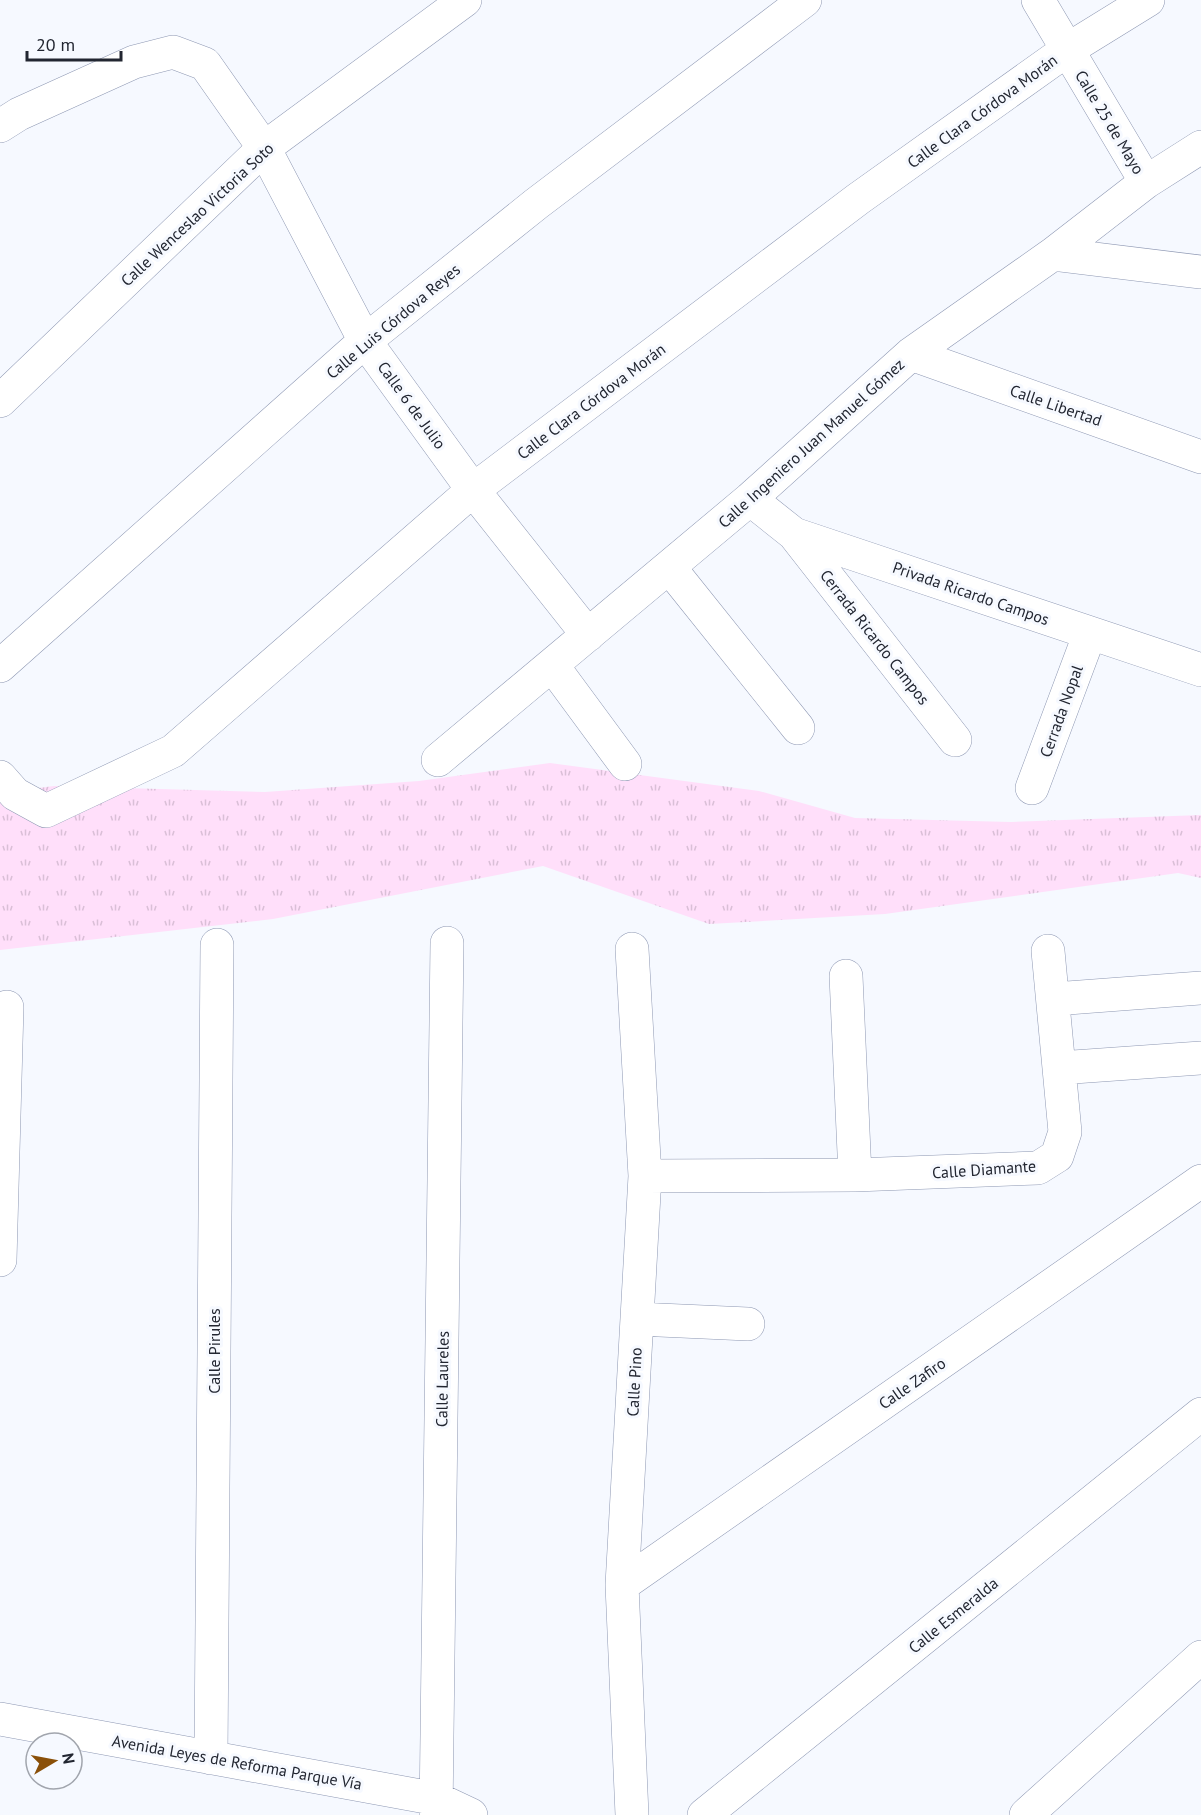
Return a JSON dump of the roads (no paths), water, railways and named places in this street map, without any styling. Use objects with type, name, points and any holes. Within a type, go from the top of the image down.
[{"type":"street","name":"Calle Wenceslao Victoria Soto","points":[[0,401],[264,148],[465,0]]},
{"type":"street","name":"Calle Luis Córdova Reyes","points":[[0,666],[365,341],[536,204],[805,0]]},
{"type":"street","name":"Calle 25 de Mayo","points":[[1038,0],[1146,182]]},
{"type":"street","name":"Calle Clara Córdova Morán","points":[[0,777],[15,794],[46,811],[173,751],[473,490],[858,200],[1067,50],[1148,0]]},
{"type":"street","name":"Calle 6 de Julio","points":[[6,119],[134,62],[173,52],[205,64],[264,148],[365,341],[473,490],[588,634]]},
{"type":"street","name":"Calle Ingeniero Juan Manuel Gómez","points":[[438,760],[750,499],[911,354],[1053,254],[1146,182],[1201,147]]},
{"type":"street","points":[[1053,254],[1201,272]]},
{"type":"street","name":"Calle Libertad","points":[[911,354],[1201,457]]},
{"type":"street","name":"Privada Ricardo Campos","points":[[750,499],[794,534],[1201,670]]},
{"type":"street","name":"Cerrada Ricardo Campos","points":[[794,534],[955,740]]},
{"type":"street","points":[[669,567],[798,728]]},
{"type":"street","name":"Cerrada Nopal","points":[[1032,788],[1090,633]]},
{"type":"street","points":[[552,665],[625,764]]},
{"type":"street","name":"Calle Laureles","points":[[436,1807],[447,943]]},
{"type":"street","name":"Calle Pirules","points":[[211,1758],[217,945]]},
{"type":"street","name":"Calle Pino","points":[[632,949],[645,1176],[622,1585],[632,1815]]},
{"type":"street","name":"Calle Diamante","points":[[645,1176],[855,1175],[1038,1168],[1057,1156],[1065,1132],[1048,951]]},
{"type":"street","points":[[846,976],[855,1175]]},
{"type":"street","points":[[1054,999],[1201,988]]},
{"type":"street","points":[[0,1260],[7,1007]]},
{"type":"street","points":[[1059,1068],[1201,1058]]},
{"type":"street","name":"Calle Zafiro","points":[[622,1585],[1201,1181]]},
{"type":"street","points":[[637,1319],[748,1324]]},
{"type":"street","name":"Calle Esmeralda","points":[[704,1815],[1201,1414]]},
{"type":"street","points":[[1026,1815],[1201,1657]]},
{"type":"street","name":"Avenida Leyes de Reforma Parque Vía","points":[[0,1719],[211,1758],[471,1815]]}]
